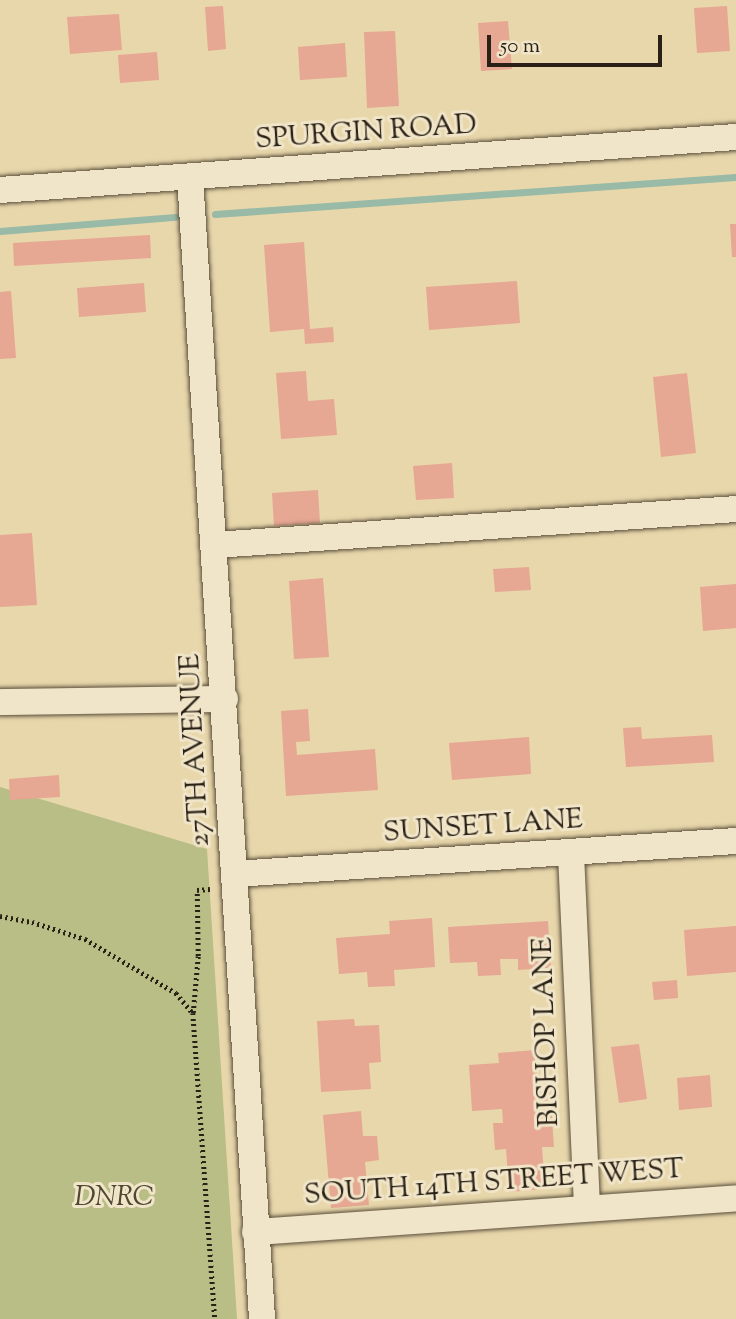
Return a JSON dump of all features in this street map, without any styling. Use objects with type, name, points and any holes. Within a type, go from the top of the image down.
[{"type":"street","name":"SPURGIN ROAD","points":[[0,190],[736,136]]},
{"type":"street","name":"27TH AVENUE","points":[[190,177],[262,1319]]},
{"type":"street","points":[[215,545],[736,509]]},
{"type":"street","points":[[0,702],[225,699]]},
{"type":"street","name":"SUNSET LANE","points":[[235,880],[736,841]]},
{"type":"street","name":"BISHOP LANE","points":[[571,854],[587,1207]]},
{"type":"street","name":"SOUTH 14TH STREET WEST","points":[[256,1232],[736,1198]]},
{"type":"path","points":[[215,1319],[193,1013],[198,956],[197,890],[235,880]]},
{"type":"path","points":[[0,916],[32,922],[85,939],[176,993],[193,1013]]},
{"type":"green space","name":"DNRC","points":[[0,787],[207,849],[237,1319],[0,1319]]},
{"type":"building","points":[[223,6],[226,49],[208,51],[205,7]]},
{"type":"building","points":[[727,6],[730,51],[697,53],[694,8]]},
{"type":"building","points":[[119,14],[122,50],[70,54],[67,17]]},
{"type":"building","points":[[508,21],[512,69],[481,71],[478,23]]},
{"type":"building","points":[[395,31],[399,106],[367,108],[364,32]]},
{"type":"building","points":[[345,43],[347,77],[300,80],[298,47]]},
{"type":"building","points":[[157,52],[159,80],[120,83],[118,55]]},
{"type":"building","points":[[730,224],[736,224],[736,257],[732,257]]},
{"type":"building","points":[[150,235],[151,258],[14,266],[13,243]]},
{"type":"building","points":[[304,242],[310,329],[333,327],[334,342],[305,344],[304,329],[270,332],[264,245]]},
{"type":"building","points":[[517,281],[520,323],[429,330],[426,287]]},
{"type":"building","points":[[144,283],[146,312],[79,317],[77,288]]},
{"type":"building","points":[[11,291],[16,358],[0,359],[0,292]]},
{"type":"building","points":[[306,371],[308,401],[334,399],[337,435],[281,439],[276,373]]},
{"type":"building","points":[[687,373],[696,453],[661,457],[653,377]]},
{"type":"building","points":[[452,463],[454,498],[416,500],[413,466]]},
{"type":"building","points":[[318,490],[320,523],[274,526],[272,493]]},
{"type":"building","points":[[32,533],[37,605],[0,607],[0,535]]},
{"type":"building","points":[[529,567],[531,590],[495,592],[493,569]]},
{"type":"building","points":[[323,578],[329,657],[294,659],[289,581]]},
{"type":"building","points":[[736,584],[736,628],[703,631],[700,587]]},
{"type":"building","points":[[308,709],[310,741],[296,742],[297,755],[375,749],[378,790],[286,796],[281,711]]},
{"type":"building","points":[[641,727],[642,739],[712,735],[714,762],[626,767],[623,728]]},
{"type":"building","points":[[529,737],[531,774],[452,780],[449,743]]},
{"type":"building","points":[[59,775],[60,797],[10,800],[9,779]]},
{"type":"building","points":[[432,918],[435,967],[394,970],[395,986],[368,987],[367,972],[339,974],[336,938],[390,934],[389,921]]},
{"type":"building","points":[[548,921],[551,968],[518,970],[518,959],[500,959],[501,975],[478,976],[477,962],[450,963],[448,927]]},
{"type":"building","points":[[736,926],[736,972],[687,976],[684,930]]},
{"type":"building","points":[[677,980],[678,998],[654,1000],[652,982]]},
{"type":"building","points":[[354,1019],[355,1026],[379,1025],[381,1062],[369,1063],[371,1089],[321,1092],[317,1021]]},
{"type":"building","points":[[639,1044],[647,1099],[619,1103],[611,1047]]},
{"type":"building","points":[[535,1050],[538,1092],[550,1091],[554,1147],[542,1147],[545,1189],[509,1192],[506,1149],[495,1150],[493,1123],[503,1123],[502,1109],[472,1111],[469,1065],[499,1063],[498,1053]]},
{"type":"building","points":[[710,1075],[712,1107],[679,1110],[677,1078]]},
{"type":"building","points":[[361,1111],[363,1136],[377,1136],[379,1160],[365,1162],[369,1205],[331,1208],[323,1115]]},
{"type":"waterway","points":[[215,214],[736,177]]},
{"type":"waterway","points":[[0,231],[175,217]]}]
